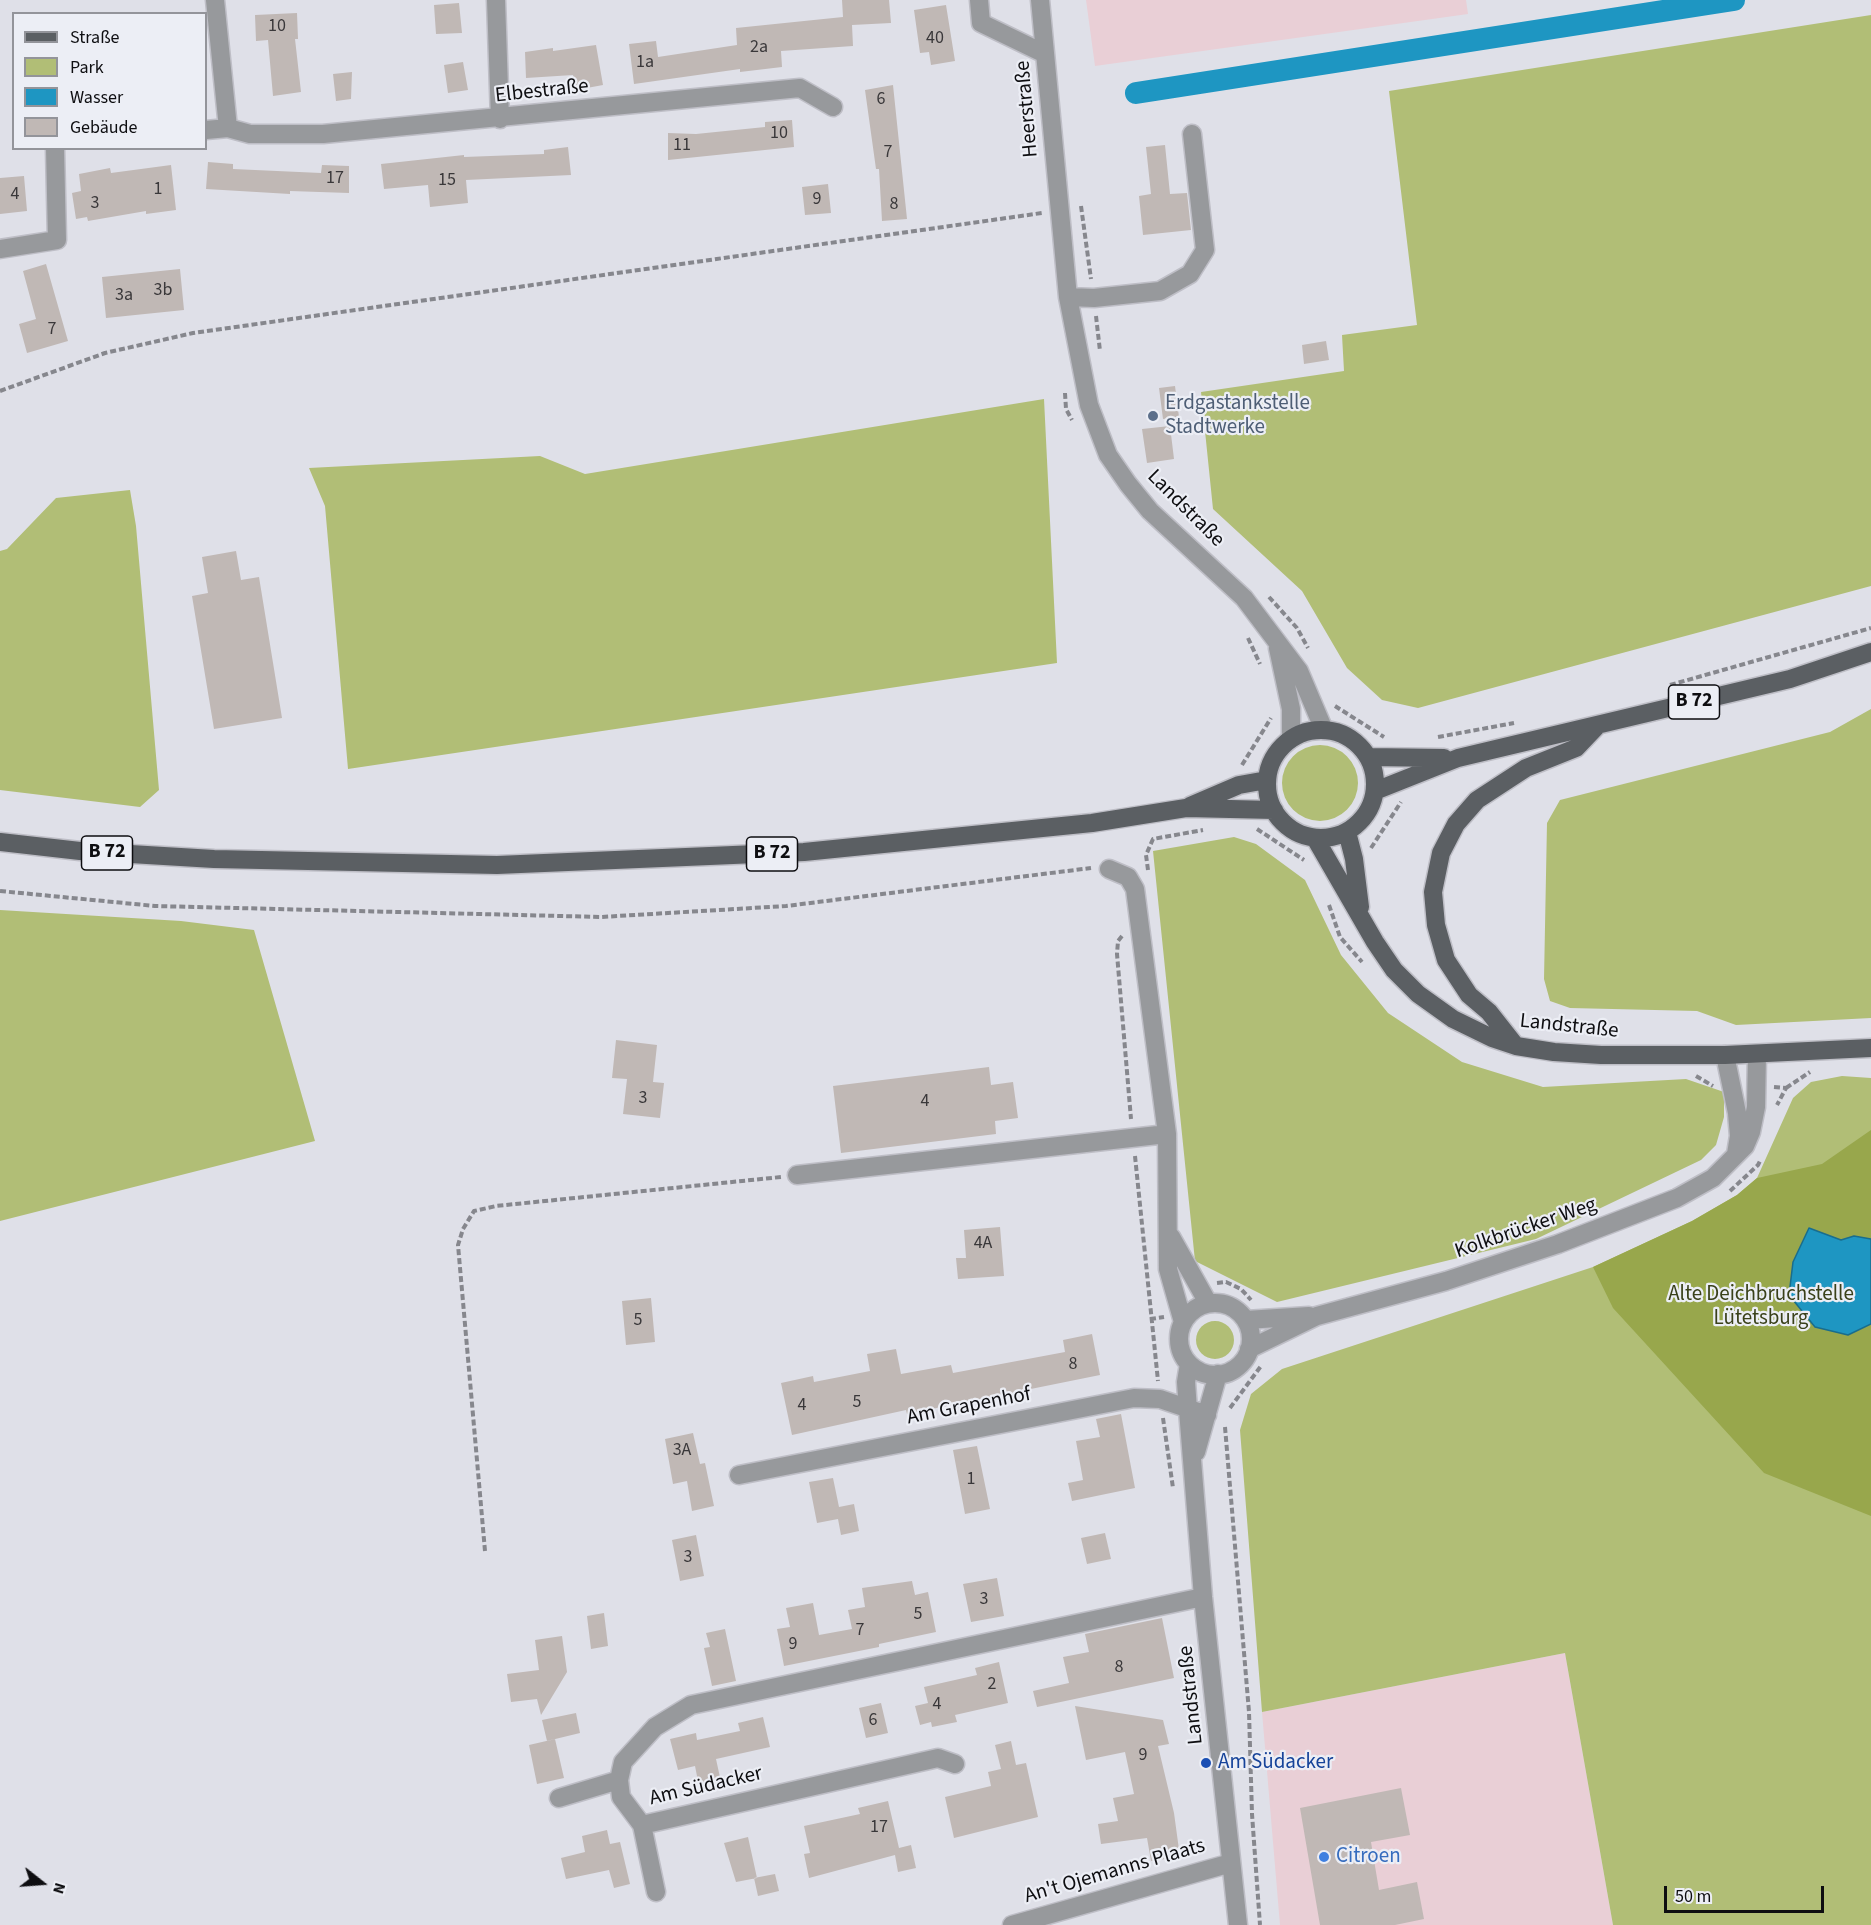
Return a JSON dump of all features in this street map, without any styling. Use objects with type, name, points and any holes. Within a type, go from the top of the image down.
[{"type":"main road","name":"B 72","points":[[1375,791],[1458,758],[1790,679],[1871,652]]},
{"type":"main road","points":[[1516,1046],[1489,1012],[1469,995],[1446,960],[1436,925],[1433,892],[1441,853],[1456,824],[1477,800],[1526,768],[1576,747],[1597,726]]},
{"type":"main road","points":[[1324,730],[1349,739],[1368,757],[1375,791],[1370,807],[1360,821],[1347,832],[1332,837],[1315,838],[1298,834],[1285,825],[1274,810],[1268,796],[1267,780],[1271,764],[1280,750],[1292,739],[1307,732],[1324,730]]},
{"type":"main road","name":"B 72","points":[[1368,757],[1458,758]]},
{"type":"main road","name":"B 72","points":[[1186,808],[1239,785],[1267,780]]},
{"type":"main road","name":"B 72","points":[[0,842],[80,851],[214,859],[508,865],[804,852],[1092,824],[1186,808],[1274,810]]},
{"type":"main road","name":"Landstraße","points":[[1347,832],[1354,859],[1360,913]]},
{"type":"main road","name":"Landstraße","points":[[1315,838],[1375,942],[1394,970],[1418,994],[1453,1019],[1516,1046],[1601,1055],[1725,1055],[1871,1048]]},
{"type":"street","points":[[215,0],[228,129]]},
{"type":"street","points":[[496,0],[500,119]]},
{"type":"street","points":[[979,0],[981,23],[1045,54]]},
{"type":"street","name":"Heerstraße","points":[[1040,0],[1060,210]]},
{"type":"street","name":"Elbestraße","points":[[207,130],[228,129],[250,134],[323,134],[500,119],[800,88],[833,107]]},
{"type":"street","points":[[1068,297],[1094,298],[1160,291],[1190,274],[1205,250],[1192,134]]},
{"type":"street","points":[[0,249],[57,240],[55,150]]},
{"type":"street","name":"Landstraße","points":[[1060,210],[1068,297],[1089,405],[1108,455],[1150,511],[1244,598],[1299,671],[1324,730]]},
{"type":"street","name":"Landstraße","points":[[1277,643],[1290,709],[1292,739]]},
{"type":"street","points":[[1109,869],[1128,877],[1135,889],[1167,1134],[1168,1269],[1183,1322]]},
{"type":"street","name":"Kolkbrücker Weg","points":[[1249,1349],[1317,1316],[1446,1281],[1558,1244],[1677,1198],[1713,1178],[1745,1146],[1751,1132],[1756,1107],[1757,1054]]},
{"type":"street","points":[[1725,1055],[1739,1136],[1736,1156]]},
{"type":"street","points":[[796,1175],[1167,1134]]},
{"type":"street","points":[[1169,1235],[1208,1303]]},
{"type":"street","points":[[1208,1303],[1230,1306],[1246,1320],[1250,1329],[1249,1349],[1238,1367],[1218,1374],[1208,1374],[1189,1364],[1179,1344],[1183,1322],[1189,1313],[1208,1303]]},
{"type":"street","name":"Kolkbrücker Weg","points":[[1246,1320],[1317,1316]]},
{"type":"street","name":"Landstraße","points":[[1189,1364],[1186,1382],[1194,1459],[1203,1597],[1238,1925]]},
{"type":"street","name":"Landstraße","points":[[1194,1459],[1218,1374]]},
{"type":"street","name":"Am Grapenhof","points":[[739,1475],[1134,1398],[1160,1399],[1207,1415]]},
{"type":"street","name":"Am Südacker","points":[[656,1892],[642,1825],[621,1797],[619,1780],[623,1762],[655,1727],[691,1705],[1203,1597]]},
{"type":"street","name":"Am Südacker","points":[[642,1825],[938,1758],[955,1764]]},
{"type":"street","name":"Am Südacker","points":[[559,1798],[619,1780]]},
{"type":"street","name":"An't Ojemanns Plaats","points":[[1012,1925],[1231,1863]]},
{"type":"path","points":[[1080,195],[1101,354]]},
{"type":"path","points":[[0,391],[105,353],[194,333],[1060,210]]},
{"type":"path","points":[[1263,591],[1280,607],[1311,652]]},
{"type":"path","points":[[1660,688],[1871,628]]},
{"type":"path","points":[[1428,739],[1522,721]]},
{"type":"path","points":[[1250,825],[1316,870],[1330,865]]},
{"type":"path","points":[[1149,877],[1146,855],[1153,839],[1159,835],[1213,828]]},
{"type":"path","points":[[0,891],[155,906],[601,917],[786,906],[1084,867],[1109,869]]},
{"type":"path","points":[[1328,903],[1341,937],[1369,969]]},
{"type":"path","points":[[1692,1075],[1715,1086],[1732,1087]]},
{"type":"path","points":[[1756,1086],[1786,1088],[1776,1107]]},
{"type":"path","points":[[1723,1194],[1733,1189],[1758,1165],[1761,1156]]},
{"type":"path","points":[[485,1551],[458,1245],[463,1229],[474,1211],[496,1206],[796,1175]]},
{"type":"path","points":[[1150,1319],[1157,1373]]},
{"type":"path","points":[[1229,1412],[1266,1360]]},
{"type":"path","points":[[1226,1418],[1227,1476],[1249,1712],[1252,1814],[1260,1925]]},
{"type":"shaded area","points":[[1086,0],[1466,0],[1468,14],[1095,66]]},
{"type":"shaded area","points":[[1565,1653],[1613,1925],[1280,1925],[1262,1712]]},
{"type":"green space","points":[[1871,15],[1871,586],[1418,708],[1382,700],[1347,668],[1302,591],[1213,509],[1201,392],[1344,371],[1342,335],[1417,325],[1389,91]]},
{"type":"green space","points":[[1044,399],[1057,663],[348,769],[325,506],[309,468],[540,456],[585,474]]},
{"type":"green space","points":[[130,490],[136,526],[159,790],[140,807],[0,790],[0,551],[7,549],[56,498]]},
{"type":"green space","points":[[1871,709],[1871,1018],[1736,1025],[1697,1011],[1570,1008],[1550,1001],[1544,979],[1547,823],[1560,800],[1830,732]]},
{"type":"green space","points":[[1320,745],[1335,748],[1347,756],[1355,768],[1358,783],[1355,798],[1347,810],[1335,818],[1320,821],[1305,818],[1293,810],[1285,798],[1282,783],[1285,768],[1293,756],[1305,748]]},
{"type":"green space","points":[[1234,837],[1256,844],[1305,880],[1341,955],[1388,1013],[1462,1062],[1543,1087],[1686,1079],[1724,1092],[1724,1117],[1716,1145],[1701,1160],[1536,1239],[1277,1302],[1195,1261],[1153,851]]},
{"type":"green space","points":[[0,910],[181,921],[254,930],[315,1141],[0,1221]]},
{"type":"green space","points":[[1842,1076],[1871,1078],[1871,1925],[1613,1925],[1565,1653],[1262,1712],[1240,1430],[1251,1394],[1282,1369],[1593,1267],[1692,1221],[1737,1195],[1757,1178],[1793,1098],[1811,1082]]},
{"type":"green space","name":"Alte Deichbruchstelle Lütetsburg","points":[[1871,1130],[1871,1239],[1854,1236],[1841,1240],[1848,1335],[1871,1324],[1871,1516],[1764,1473],[1613,1308],[1593,1267],[1692,1221],[1737,1195],[1757,1178],[1822,1164]]},
{"type":"green space","points":[[1215,1321],[1229,1326],[1234,1340],[1229,1354],[1215,1359],[1201,1354],[1196,1340],[1201,1326]]},
{"type":"water","name":"Alte Deichbruchstelle Lütetsburg","points":[[1809,1228],[1841,1240],[1854,1236],[1871,1239],[1871,1324],[1848,1335],[1815,1327],[1789,1295],[1793,1262]]},
{"type":"building","points":[[842,0],[889,0],[891,23],[852,25],[853,46],[781,51],[782,67],[740,72],[740,69],[634,84],[629,44],[656,41],[658,57],[737,45],[736,28],[843,17]]},
{"type":"building","points":[[459,3],[462,33],[436,34],[434,5]]},
{"type":"building","points":[[946,5],[955,61],[931,65],[929,52],[920,53],[914,10]]},
{"type":"building","points":[[297,13],[298,39],[295,39],[301,92],[273,96],[268,40],[256,41],[255,15]]},
{"type":"building","points":[[596,45],[603,85],[576,90],[573,75],[526,78],[525,52]]},
{"type":"building","points":[[463,62],[468,90],[448,93],[444,65]]},
{"type":"building","points":[[352,72],[351,99],[336,101],[333,74]]},
{"type":"building","points":[[893,85],[907,219],[882,221],[879,169],[876,169],[865,90]]},
{"type":"building","points":[[792,120],[794,147],[668,160],[668,133],[696,134],[765,127],[765,122]]},
{"type":"building","points":[[1165,145],[1170,194],[1187,193],[1191,230],[1143,235],[1139,196],[1151,194],[1146,147]]},
{"type":"building","points":[[568,147],[571,175],[466,180],[468,203],[430,207],[428,185],[384,189],[381,164],[464,155],[464,157],[544,154],[544,150]]},
{"type":"building","points":[[208,162],[233,164],[233,169],[321,173],[322,165],[349,166],[349,193],[290,191],[290,194],[206,189]]},
{"type":"building","points":[[171,165],[176,210],[146,214],[146,211],[88,221],[87,217],[76,219],[72,193],[81,191],[79,174],[110,168],[111,173]]},
{"type":"building","points":[[24,176],[27,211],[0,214],[0,178]]},
{"type":"building","points":[[828,184],[831,213],[805,215],[802,187]]},
{"type":"building","points":[[46,264],[68,341],[27,353],[19,324],[36,319],[23,271]]},
{"type":"building","points":[[180,269],[184,310],[106,318],[102,277]]},
{"type":"building","points":[[1326,341],[1329,360],[1304,364],[1302,345]]},
{"type":"building","points":[[1175,386],[1179,417],[1163,419],[1159,388]]},
{"type":"building","points":[[1170,426],[1174,459],[1147,463],[1142,429]]},
{"type":"building","points":[[236,551],[241,580],[259,577],[282,718],[214,729],[192,596],[208,593],[202,557]]},
{"type":"building","points":[[616,1040],[657,1045],[653,1082],[664,1083],[660,1118],[623,1114],[627,1079],[612,1078]]},
{"type":"building","points":[[989,1067],[991,1085],[1013,1082],[1018,1118],[995,1121],[996,1134],[841,1153],[833,1086]]},
{"type":"building","points":[[1000,1227],[1004,1276],[958,1279],[956,1258],[966,1258],[964,1230]]},
{"type":"building","points":[[651,1298],[655,1342],[626,1345],[622,1301]]},
{"type":"building","points":[[1092,1334],[1100,1375],[907,1414],[906,1410],[792,1435],[781,1383],[813,1376],[814,1382],[870,1371],[867,1354],[896,1349],[901,1374],[951,1365],[953,1373],[1065,1352],[1063,1340]]},
{"type":"building","points":[[1121,1414],[1135,1488],[1072,1501],[1068,1483],[1083,1480],[1076,1441],[1100,1437],[1096,1419]]},
{"type":"building","points":[[693,1433],[700,1464],[705,1463],[714,1506],[692,1511],[687,1481],[673,1484],[665,1439]]},
{"type":"building","points":[[977,1446],[990,1509],[965,1514],[953,1450]]},
{"type":"building","points":[[833,1478],[839,1507],[854,1504],[859,1531],[841,1535],[838,1519],[817,1523],[809,1482]]},
{"type":"building","points":[[1105,1533],[1111,1559],[1087,1564],[1081,1538]]},
{"type":"building","points":[[696,1535],[704,1576],[680,1581],[672,1540]]},
{"type":"building","points":[[997,1578],[1004,1616],[971,1622],[963,1584]]},
{"type":"building","points":[[912,1581],[915,1595],[928,1592],[936,1632],[879,1644],[879,1647],[784,1666],[777,1629],[790,1627],[786,1608],[813,1603],[819,1635],[852,1629],[848,1610],[865,1607],[862,1588]]},
{"type":"building","points":[[604,1613],[608,1646],[591,1649],[587,1616]]},
{"type":"building","points":[[1162,1618],[1174,1678],[1037,1707],[1033,1691],[1069,1683],[1063,1657],[1089,1652],[1085,1634]]},
{"type":"building","points":[[725,1629],[736,1681],[712,1686],[704,1648],[710,1647],[706,1633]]},
{"type":"building","points":[[562,1636],[567,1672],[541,1715],[537,1699],[511,1702],[507,1674],[539,1670],[535,1640]]},
{"type":"building","points":[[999,1662],[1008,1703],[955,1715],[957,1722],[932,1727],[931,1722],[920,1725],[915,1706],[928,1703],[924,1687],[977,1675],[975,1668]]},
{"type":"building","points":[[881,1703],[888,1733],[866,1738],[859,1708]]},
{"type":"building","points":[[1075,1706],[1163,1720],[1169,1744],[1158,1746],[1174,1813],[1180,1857],[1151,1861],[1147,1838],[1101,1844],[1098,1824],[1118,1821],[1113,1798],[1134,1794],[1125,1752],[1086,1760]]},
{"type":"building","points":[[576,1713],[580,1733],[547,1741],[542,1720]]},
{"type":"building","points":[[763,1717],[770,1747],[716,1759],[721,1782],[699,1786],[695,1766],[678,1770],[670,1739],[696,1733],[697,1740],[740,1731],[738,1723]]},
{"type":"building","points":[[555,1739],[564,1778],[537,1784],[529,1745]]},
{"type":"building","points":[[1011,1741],[1016,1765],[1026,1763],[1038,1817],[954,1838],[945,1797],[991,1786],[988,1772],[1001,1769],[995,1745]]},
{"type":"building","name":"Citroen","points":[[1401,1788],[1410,1835],[1371,1842],[1379,1890],[1417,1882],[1424,1919],[1395,1925],[1320,1925],[1300,1808]]},
{"type":"building","points":[[888,1801],[899,1848],[911,1845],[916,1868],[898,1872],[895,1855],[809,1878],[804,1854],[810,1853],[804,1826],[860,1814],[858,1808]]},
{"type":"building","points":[[607,1830],[610,1844],[620,1842],[630,1884],[614,1888],[609,1870],[566,1879],[561,1858],[585,1852],[582,1836]]},
{"type":"building","points":[[748,1837],[757,1878],[736,1882],[724,1843]]},
{"type":"building","points":[[775,1874],[779,1891],[758,1896],[754,1878]]},
{"type":"waterway","points":[[1136,93],[1734,0]]},
{"type":"place","name":"Erdgastankstelle Stadtwerke","points":[[1153,416]]},
{"type":"place","name":"Am Südacker","points":[[1206,1763]]},
{"type":"place","name":"Citroen","points":[[1324,1857]]}]
